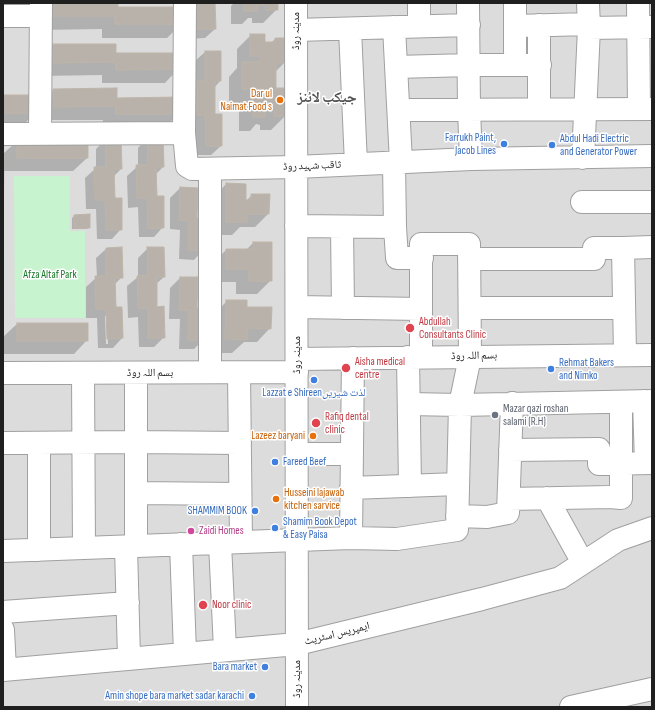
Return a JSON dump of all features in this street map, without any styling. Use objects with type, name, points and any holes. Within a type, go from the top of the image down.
[{"type":"street","points":[[3,134],[184,133],[185,3]]},
{"type":"street","name":"مدینہ روڈ","points":[[296,3],[298,707]]},
{"type":"street","points":[[419,3],[419,26]]},
{"type":"street","points":[[468,3],[471,159]]},
{"type":"street","points":[[515,3],[515,52]]},
{"type":"street","points":[[399,110],[586,108],[645,109],[645,27],[638,3]]},
{"type":"street","points":[[3,16],[41,9],[40,134]]},
{"type":"street","points":[[515,26],[539,25],[589,18],[645,27]]},
{"type":"street","points":[[583,158],[589,18]]},
{"type":"street","points":[[296,30],[469,24]]},
{"type":"street","points":[[539,25],[539,109]]},
{"type":"street","points":[[394,27],[399,110],[395,227],[397,258],[422,258]]},
{"type":"street","points":[[350,28],[356,164]]},
{"type":"street","points":[[396,67],[540,65]]},
{"type":"street","name":"ثاقب شہید روڈ","points":[[184,133],[187,166],[192,169],[296,167],[471,159],[652,156]]},
{"type":"street","points":[[210,169],[210,372]]},
{"type":"street","points":[[582,202],[652,202]]},
{"type":"street","points":[[296,226],[395,227]]},
{"type":"street","points":[[342,227],[343,308]]},
{"type":"street","points":[[3,551],[351,538],[398,539],[457,530],[460,405],[470,357],[468,244],[422,244],[421,309],[409,404],[410,486]]},
{"type":"street","points":[[469,259],[594,259],[594,248],[652,247]]},
{"type":"street","points":[[623,248],[625,354]]},
{"type":"street","points":[[297,307],[421,309]]},
{"type":"street","points":[[470,308],[624,308]]},
{"type":"street","name":"بسم اللہ روڈ","points":[[3,373],[239,372],[353,358],[625,354],[652,355]]},
{"type":"street","points":[[351,538],[353,358]]},
{"type":"street","points":[[239,372],[241,542]]},
{"type":"street","points":[[83,373],[84,548]]},
{"type":"street","points":[[129,658],[128,602],[136,493],[136,373]]},
{"type":"street","points":[[409,404],[460,405],[648,401],[649,463],[599,464],[599,449],[510,450]]},
{"type":"street","points":[[509,499],[621,498],[621,402]]},
{"type":"street","points":[[457,516],[487,517],[508,513],[512,403]]},
{"type":"street","points":[[3,443],[240,443]]},
{"type":"street","points":[[39,443],[39,550]]},
{"type":"street","points":[[297,454],[352,454]]},
{"type":"street","points":[[351,488],[458,484]]},
{"type":"street","points":[[136,493],[240,494]]},
{"type":"street","points":[[547,498],[583,563]]},
{"type":"street","name":"ایمپریس اسٹریٹ","points":[[4,670],[297,644],[482,599],[560,578],[618,540],[652,528]]},
{"type":"street","points":[[220,543],[225,650]]},
{"type":"street","points":[[181,544],[185,653]]},
{"type":"street","points":[[3,612],[128,602]]},
{"type":"street","points":[[3,630],[4,670]]},
{"type":"street","points":[[571,707],[652,689]]},
{"type":"shaded area","points":[[3,3],[652,3],[652,707],[3,707]]},
{"type":"green space","name":"Afza Altaf Park","points":[[14,176],[70,176],[70,231],[85,231],[85,318],[15,318]]},
{"type":"building","points":[[52,3],[118,3],[118,7],[182,7],[182,24],[115,24],[115,16],[52,16]]},
{"type":"building","points":[[195,3],[215,3],[216,29],[196,29]]},
{"type":"building","points":[[244,3],[278,3],[278,10],[265,10],[266,5],[257,5],[257,11],[244,11]]},
{"type":"building","points":[[250,34],[265,34],[265,42],[275,42],[275,38],[286,38],[286,62],[276,63],[276,88],[286,88],[286,116],[274,116],[274,111],[265,111],[265,117],[253,117],[253,98],[262,98],[262,89],[242,89],[242,62],[260,62],[260,56],[250,56]]},
{"type":"building","points":[[53,44],[116,44],[116,53],[179,53],[180,69],[116,70],[116,62],[53,63]]},
{"type":"building","points":[[205,51],[221,51],[221,81],[215,81],[215,114],[222,114],[222,146],[206,146],[205,115],[197,115],[197,81],[205,81]]},
{"type":"building","points":[[117,88],[117,98],[180,97],[180,114],[116,114],[116,106],[54,107],[53,89]]},
{"type":"building","points":[[3,95],[36,95],[36,113],[3,113]]},
{"type":"building","points":[[147,137],[163,137],[164,167],[156,167],[157,196],[164,196],[164,228],[148,228],[147,198],[137,198],[136,165],[148,165]]},
{"type":"building","points":[[121,138],[122,169],[114,169],[115,198],[122,198],[122,230],[106,230],[105,200],[95,200],[94,167],[106,167],[105,139]]},
{"type":"building","points":[[17,140],[88,140],[88,158],[17,158]]},
{"type":"building","points":[[3,155],[4,155],[3,228]]},
{"type":"building","points":[[226,183],[246,184],[246,200],[251,200],[251,194],[270,194],[269,214],[247,214],[247,222],[226,222]]},
{"type":"building","points":[[180,187],[198,188],[197,218],[205,218],[204,251],[188,250],[189,221],[179,220]]},
{"type":"building","points":[[90,214],[90,228],[74,228],[74,215]]},
{"type":"building","points":[[253,242],[272,242],[272,281],[249,281],[249,269],[226,269],[226,249],[253,249]]},
{"type":"building","points":[[122,247],[123,278],[115,278],[116,307],[122,307],[123,338],[107,339],[106,309],[96,309],[95,276],[106,276],[106,248]]},
{"type":"building","points":[[147,247],[164,247],[165,277],[157,277],[157,307],[164,306],[165,338],[148,338],[148,308],[138,308],[137,276],[148,275]]},
{"type":"building","points":[[180,277],[198,277],[197,308],[205,308],[204,340],[188,340],[189,310],[179,310]]},
{"type":"building","points":[[226,300],[247,300],[247,307],[272,307],[271,329],[247,328],[247,340],[225,339]]},
{"type":"building","points":[[17,323],[88,323],[88,341],[17,341]]},
{"type":"place","name":"Dar ul Naimat Food s","points":[[280,100]]},
{"type":"place","name":"Farrukh Paint, Jacob Lines","points":[[504,144]]},
{"type":"place","name":"Abdul Hadi Electric and Generator Power","points":[[552,145]]},
{"type":"place","name":"Abdullah Consultants Clinic","points":[[410,328]]},
{"type":"place","name":"Aisha medical centre","points":[[346,368]]},
{"type":"place","name":"Rehmat Bakers and Nimko","points":[[551,369]]},
{"type":"place","name":"Lazzat e Shireenلذت شیریں","points":[[314,380]]},
{"type":"place","name":"Mazar qazi roshan salami (R.H)","points":[[495,415]]},
{"type":"place","name":"Rafiq dental clinic","points":[[316,423]]},
{"type":"place","name":"Lazeez baryani","points":[[313,436]]},
{"type":"place","name":"Fareed Beef","points":[[275,462]]},
{"type":"place","name":"Husseini lajawab kitchen sarvice","points":[[276,499]]},
{"type":"place","name":"SHAMMIM BOOK","points":[[255,511]]},
{"type":"place","name":"Shamim Book Depot & Easy Paisa","points":[[275,528]]},
{"type":"place","name":"Zaidi Homes","points":[[191,531]]},
{"type":"place","name":"Noor clinic","points":[[203,605]]},
{"type":"place","name":"Bara market","points":[[265,667]]},
{"type":"place","name":"Amin shope bara market sadar karachi","points":[[252,696]]},
{"type":"district","name":"جیکب لائنز","points":[[327,98]]}]
